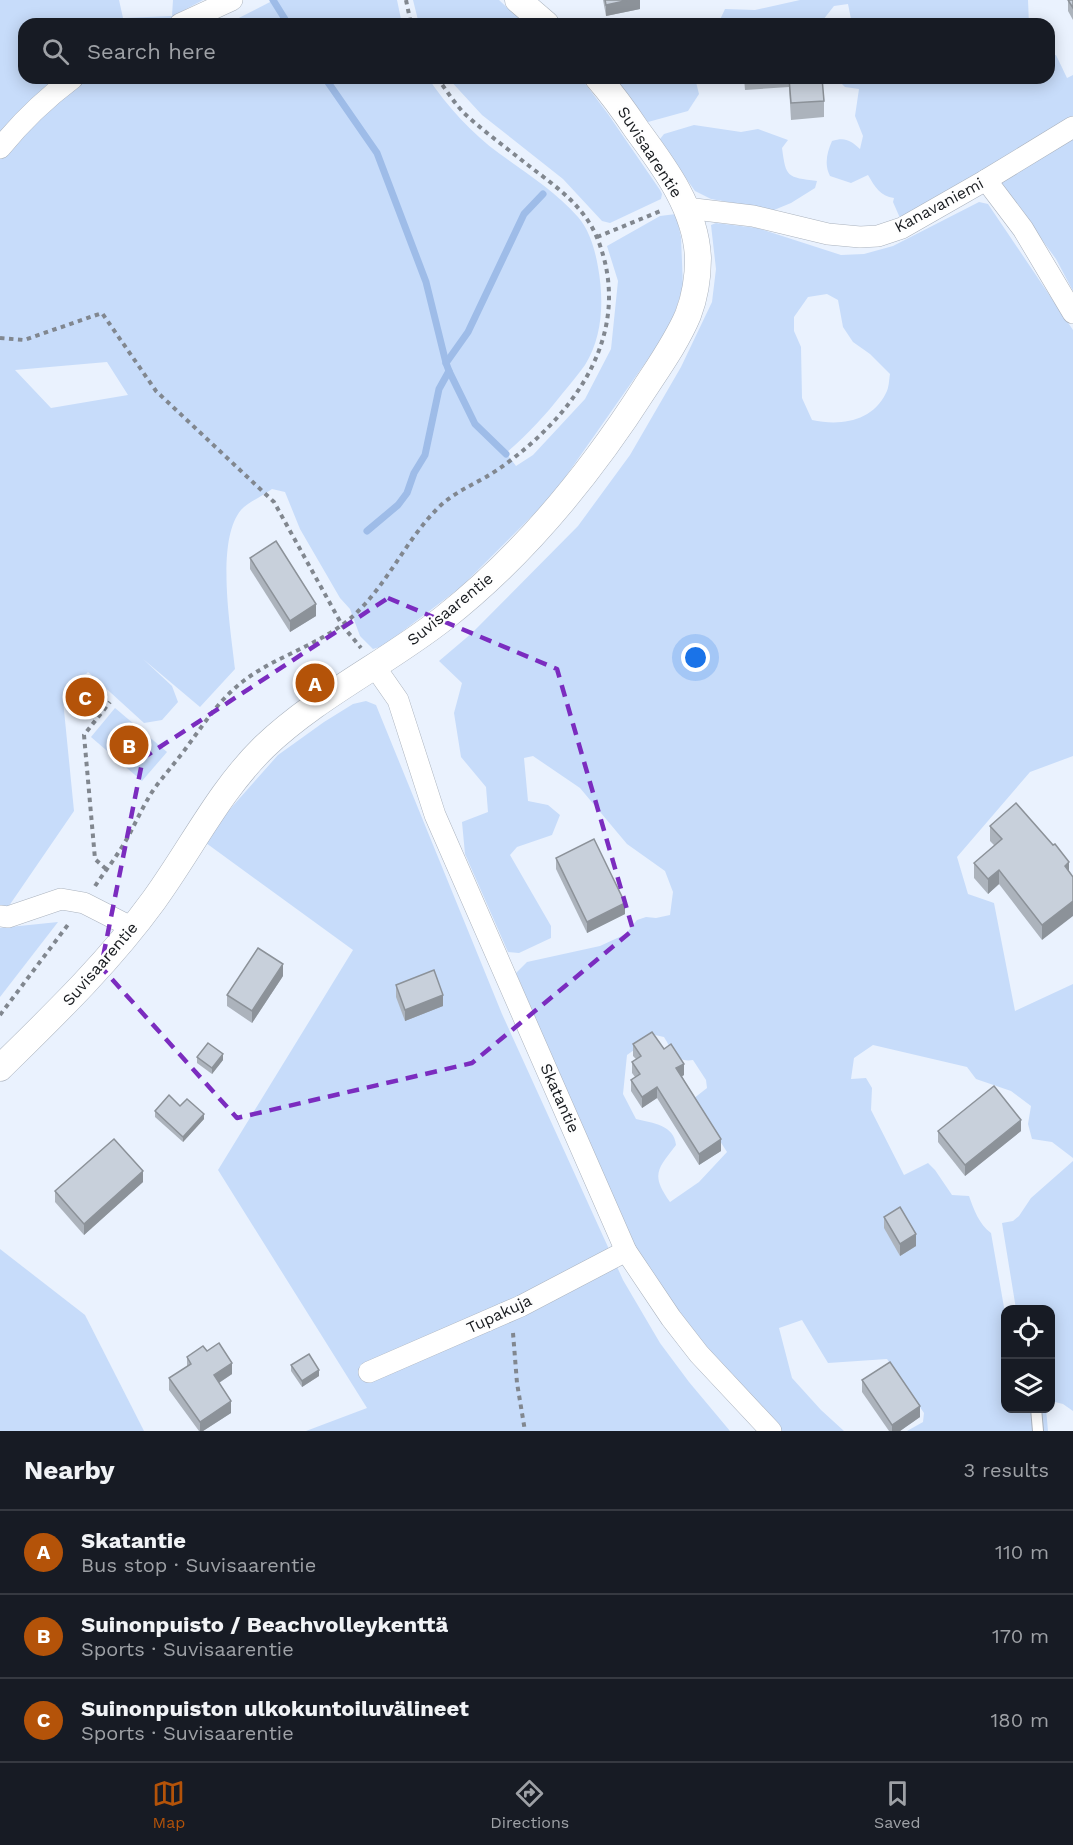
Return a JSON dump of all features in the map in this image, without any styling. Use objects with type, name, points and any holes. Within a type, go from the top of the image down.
[{"type":"street","points":[[193,18],[232,0]]},
{"type":"street","points":[[518,0],[539,18]]},
{"type":"street","points":[[0,148],[21,122],[47,97],[65,84]]},
{"type":"street","name":"Suvisaarentie","points":[[0,1068],[114,952],[243,769],[266,745],[293,722],[375,667],[472,595],[523,546],[562,504],[636,402],[674,341],[688,315],[696,290],[698,256],[686,208],[673,181],[602,84]]},
{"type":"street","name":"Kanavaniemi","points":[[686,208],[753,216],[828,234],[878,236],[902,228],[1073,127]]},
{"type":"street","points":[[986,180],[1023,229],[1073,313]]},
{"type":"street","name":"Skatantie","points":[[375,667],[398,700],[435,815],[498,964],[520,1006],[626,1251],[671,1318],[699,1354],[771,1431]]},
{"type":"street","points":[[0,916],[8,917],[60,899],[84,903],[133,928]]},
{"type":"street","name":"Tupakuja","points":[[369,1372],[521,1306],[626,1251]]},
{"type":"lane","points":[[1036,1413],[1038,1431]]},
{"type":"path","points":[[406,0],[410,18]]},
{"type":"path","points":[[0,1015],[84,903],[120,851],[152,792],[212,712],[234,688],[276,660],[299,650],[342,625],[377,590],[413,538],[436,510],[457,492],[489,475],[526,448],[562,412],[591,368],[602,345],[609,319],[610,291],[607,265],[588,220],[574,202],[463,112],[442,84]]},
{"type":"path","points":[[597,237],[669,208],[686,208]]},
{"type":"path","points":[[0,338],[24,340],[102,313],[156,391],[274,502],[342,625],[375,667]]},
{"type":"path","points":[[106,869],[95,859],[84,735],[110,702]]},
{"type":"path","points":[[521,1306],[513,1333],[517,1383],[525,1431]]},
{"type":"highlighted area","points":[[388,598],[557,669],[633,930],[472,1063],[237,1118],[101,967],[143,758]]},
{"type":"shaded area","points":[[0,0],[119,0],[123,18],[18,18],[18,84],[433,84],[452,109],[479,137],[560,199],[586,228],[595,254],[600,279],[599,330],[591,354],[577,376],[542,418],[506,453],[516,466],[533,455],[585,399],[611,349],[618,281],[607,246],[660,216],[676,214],[681,237],[683,287],[673,318],[655,349],[552,496],[461,587],[383,646],[373,649],[360,636],[350,609],[340,598],[300,529],[285,492],[272,489],[241,510],[233,524],[229,542],[227,586],[235,669],[200,707],[143,659],[172,686],[178,702],[162,720],[144,723],[88,672],[85,675],[108,695],[86,719],[63,700],[74,811],[0,919]],"holes":[[[107,362],[128,395],[51,408],[15,370]]]},
{"type":"shaded area","points":[[173,0],[203,0],[173,16],[173,18],[123,18],[172,16]]},
{"type":"shaded area","points":[[274,0],[397,0],[401,18],[239,18]]},
{"type":"shaded area","points":[[413,0],[499,0],[518,18],[418,18]]},
{"type":"shaded area","points":[[800,0],[1028,0],[1029,18],[851,18],[848,4],[834,6],[825,18],[721,18],[725,9],[755,10]]},
{"type":"shaded area","points":[[1055,55],[1067,78],[1073,75],[1073,119],[900,218],[893,202],[894,198],[881,193],[868,175],[851,183],[830,176],[827,158],[832,141],[847,140],[860,149],[863,136],[855,116],[859,89],[845,87],[842,84],[1055,84]]},
{"type":"shaded area","points":[[454,84],[586,84],[660,190],[661,199],[610,223],[602,221],[563,179],[482,115]]},
{"type":"shaded area","points":[[619,84],[696,84],[699,94],[688,111],[648,122]]},
{"type":"shaded area","points":[[694,125],[741,132],[758,129],[788,140],[782,148],[787,171],[794,177],[817,181],[815,188],[791,203],[774,210],[711,199],[695,191],[660,139],[664,134]]},
{"type":"shaded area","points":[[1073,134],[1073,291],[1056,259],[1001,184],[1003,175]]},
{"type":"shaded area","points":[[979,202],[988,204],[1073,330],[1073,756],[1030,772],[957,857],[968,894],[994,903],[1015,1011],[1073,984],[1073,1158],[1052,1142],[1032,1139],[1028,1124],[1031,1106],[1011,1091],[976,1079],[967,1067],[873,1045],[854,1058],[851,1079],[866,1078],[872,1088],[871,1110],[904,1175],[928,1163],[952,1195],[969,1196],[980,1221],[991,1233],[1004,1305],[1001,1305],[1001,1413],[1046,1413],[1048,1431],[907,1431],[923,1422],[924,1413],[887,1359],[828,1363],[802,1320],[779,1328],[792,1378],[844,1431],[782,1431],[697,1342],[633,1247],[516,973],[527,962],[600,946],[626,934],[637,920],[670,915],[673,892],[665,871],[627,844],[580,788],[533,756],[524,758],[528,801],[548,805],[560,815],[552,835],[517,847],[510,855],[551,926],[551,938],[519,953],[508,952],[465,854],[462,822],[488,812],[486,787],[461,757],[454,713],[462,683],[439,661],[472,633],[578,526],[630,455],[681,367],[712,302],[716,269],[711,225],[716,223],[757,228],[841,255],[864,254],[893,246]],"holes":[[[827,294],[838,300],[843,327],[853,342],[870,354],[890,374],[887,391],[880,403],[864,416],[844,422],[823,422],[812,420],[802,398],[801,347],[794,331],[794,317],[808,297]],[[655,1035],[664,1037],[678,1057],[682,1060],[693,1060],[706,1080],[707,1088],[693,1099],[727,1152],[699,1182],[670,1202],[658,1178],[661,1166],[676,1145],[674,1138],[662,1126],[636,1119],[623,1094],[627,1055]]]},
{"type":"shaded area","points":[[366,701],[376,705],[502,1014],[623,1280],[660,1343],[730,1431],[306,1431],[367,1408],[218,1170],[353,950],[206,843],[223,817],[278,755],[353,704]]},
{"type":"shaded area","points":[[115,708],[167,752],[142,781],[91,737]]},
{"type":"shaded area","points":[[58,922],[0,997],[0,928]]},
{"type":"shaded area","points":[[1073,1161],[1073,1411],[1055,1402],[1055,1305],[1015,1305],[1002,1223],[1013,1221],[1019,1216],[1031,1198]]},
{"type":"shaded area","points":[[0,1249],[85,1315],[144,1431],[0,1431]]},
{"type":"building","points":[[605,0],[629,0],[606,5]]},
{"type":"building","points":[[789,84],[823,84],[824,101],[791,103]]},
{"type":"building","points":[[276,541],[316,604],[290,621],[250,558]]},
{"type":"building","points":[[1016,803],[1069,862],[1065,866],[1073,877],[1073,901],[1042,925],[999,870],[988,879],[974,863],[1002,839],[990,826]]},
{"type":"building","points":[[594,839],[625,903],[587,922],[556,858]]},
{"type":"building","points":[[258,948],[283,964],[252,1011],[227,995]]},
{"type":"building","points":[[434,970],[443,995],[405,1010],[396,985]]},
{"type":"building","points":[[652,1032],[664,1049],[671,1044],[684,1064],[676,1068],[721,1139],[699,1154],[657,1087],[642,1097],[631,1080],[640,1074],[632,1062],[641,1056],[633,1044]]},
{"type":"building","points":[[208,1043],[223,1054],[212,1068],[197,1057]]},
{"type":"building","points":[[994,1086],[1021,1120],[965,1165],[938,1131]]},
{"type":"building","points":[[169,1095],[180,1106],[187,1099],[204,1114],[183,1137],[155,1111]]},
{"type":"building","points":[[114,1139],[143,1171],[84,1224],[55,1191]]},
{"type":"building","points":[[900,1207],[916,1234],[900,1244],[884,1217]]},
{"type":"building","points":[[219,1343],[232,1363],[214,1375],[231,1401],[200,1422],[169,1378],[191,1364],[187,1357],[203,1346],[207,1351]]},
{"type":"building","points":[[309,1354],[319,1370],[302,1381],[291,1365]]},
{"type":"building","points":[[890,1362],[920,1406],[892,1425],[862,1380]]},
{"type":"waterway","points":[[273,0],[284,18]]},
{"type":"waterway","points":[[329,84],[377,153],[426,282],[449,371],[475,424],[506,454]]},
{"type":"waterway","points":[[446,363],[468,332],[524,214],[543,194]]},
{"type":"waterway","points":[[367,531],[398,505],[407,493],[414,473],[425,455],[439,389],[449,371]]},
{"type":"place","name":"Skatantie","points":[[315,683]]},
{"type":"place","name":"Suinonpuiston ulkokuntoiluvälineet","points":[[85,697]]},
{"type":"place","name":"Suinonpuisto / Beachvolleykenttä","points":[[129,745]]}]
